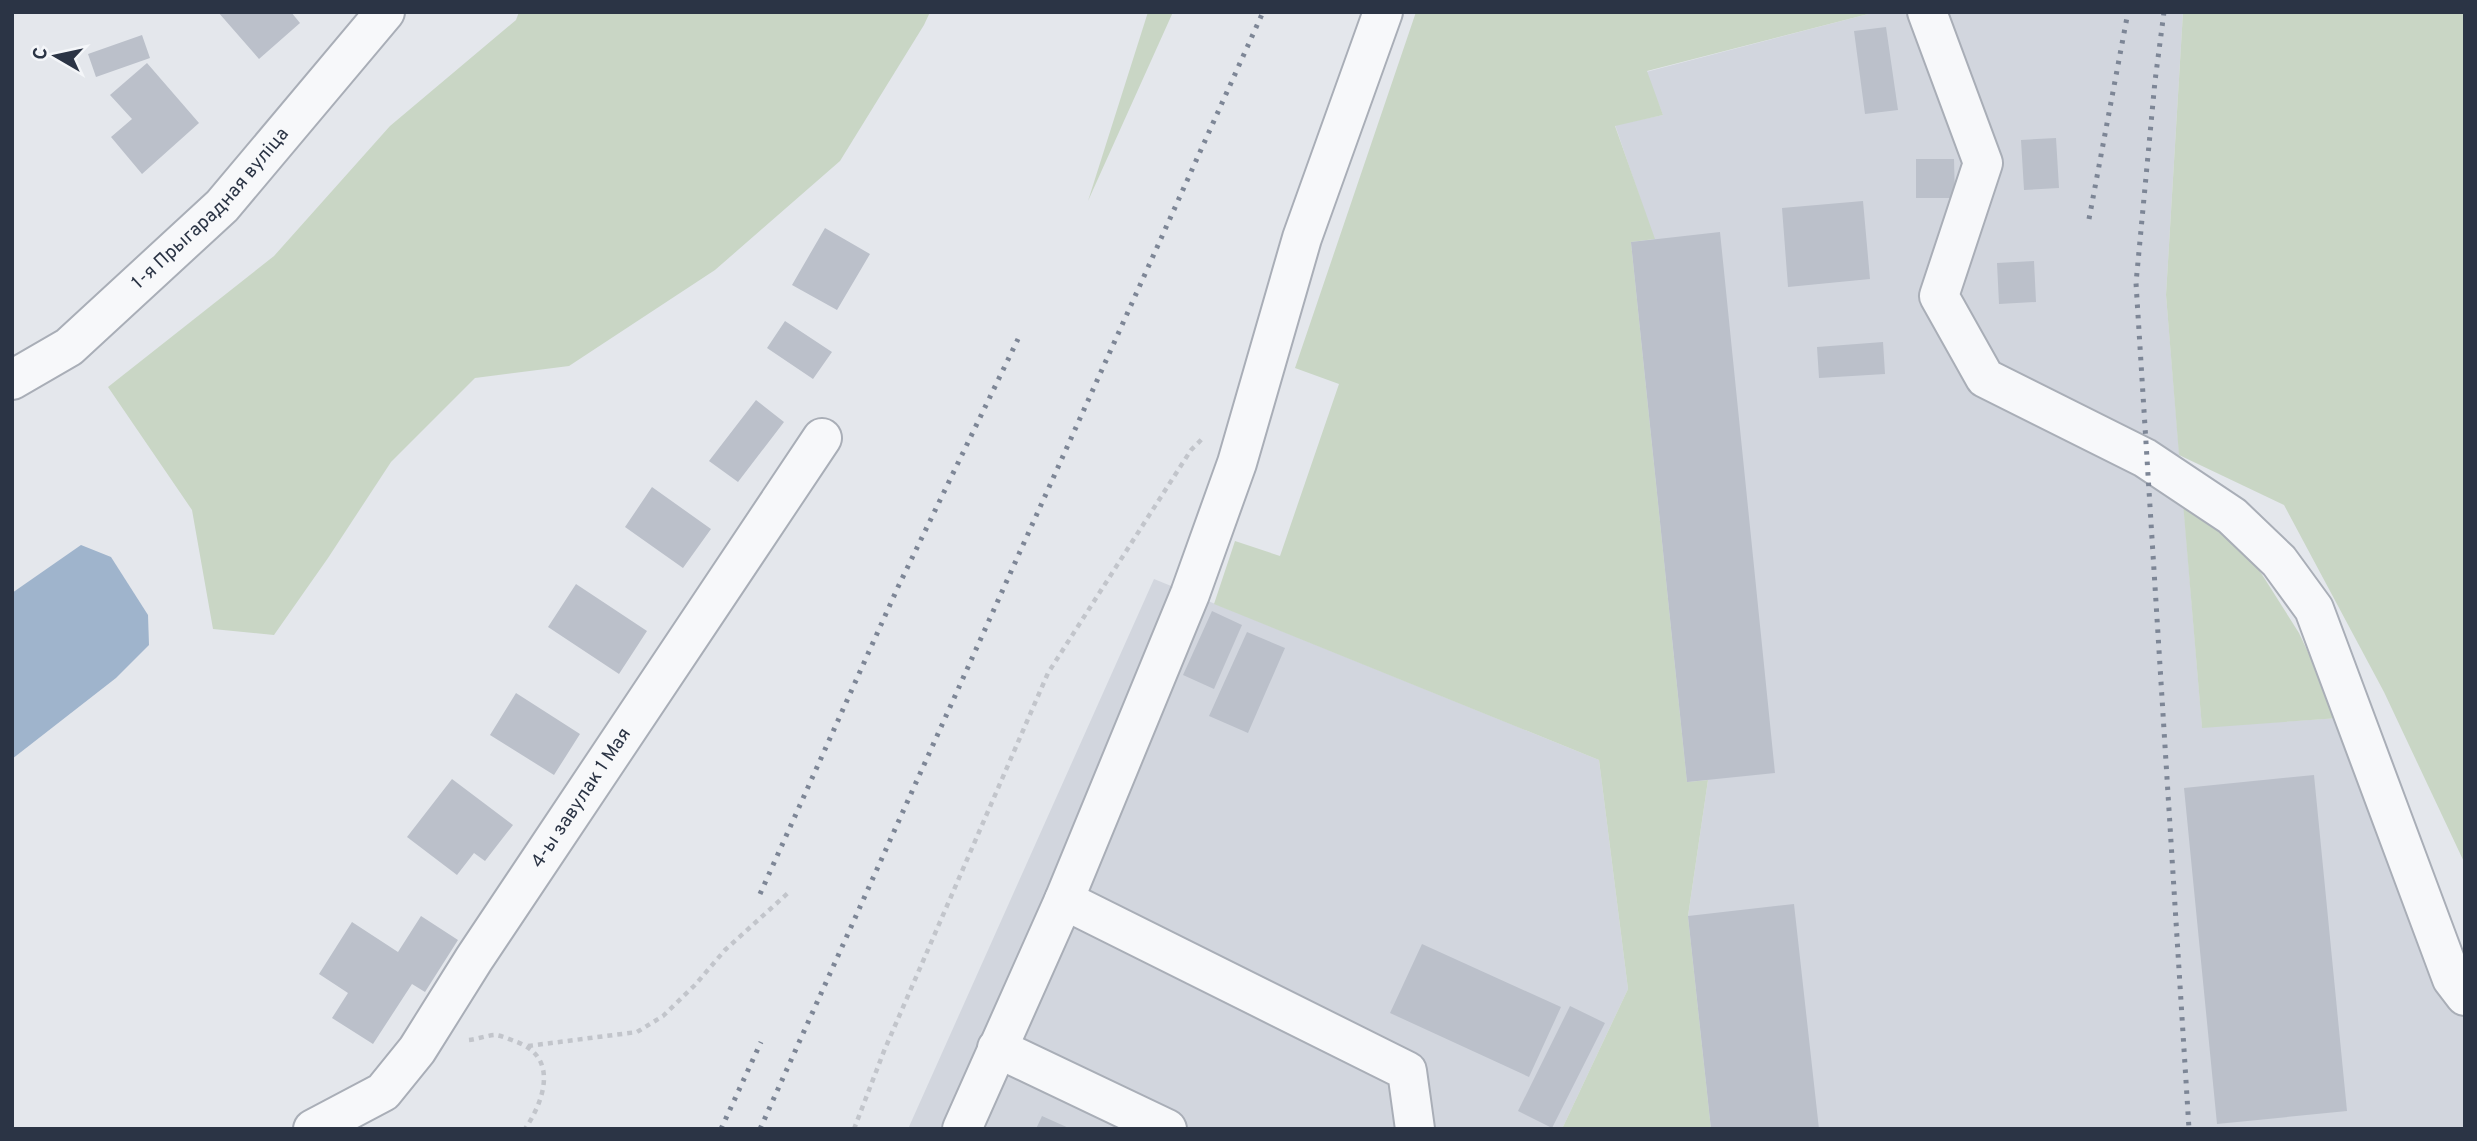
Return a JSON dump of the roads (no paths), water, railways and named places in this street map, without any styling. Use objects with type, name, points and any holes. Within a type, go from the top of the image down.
[{"type":"street","name":"1-я Прыгарадная вуліца","points":[[12,380],[69,347],[222,206],[384,12]]},
{"type":"street","points":[[962,1129],[1064,900],[1190,594],[1237,463],[1302,238],[1383,12]]},
{"type":"street","points":[[1927,12],[1983,163],[1939,296],[1985,378],[2146,458],[2232,516],[2279,561],[2314,608],[2452,979],[2465,996]]},
{"type":"street","name":"4-ы завулак 1 Мая","points":[[313,1129],[383,1092],[417,1050],[474,958],[822,438]]},
{"type":"street","points":[[1064,900],[1407,1071],[1415,1129]]},
{"type":"street","points":[[998,1048],[1167,1129]]},
{"type":"water","points":[[81,545],[111,557],[148,615],[149,645],[116,678],[12,759],[12,593]]},
{"type":"railway","points":[[760,1129],[1263,12]]},
{"type":"railway","points":[[2089,219],[2128,12]]},
{"type":"railway","points":[[2164,12],[2136,283],[2189,1129]]},
{"type":"railway","points":[[760,894],[898,587],[1018,339]]},
{"type":"railway","points":[[721,1129],[761,1042]]}]
